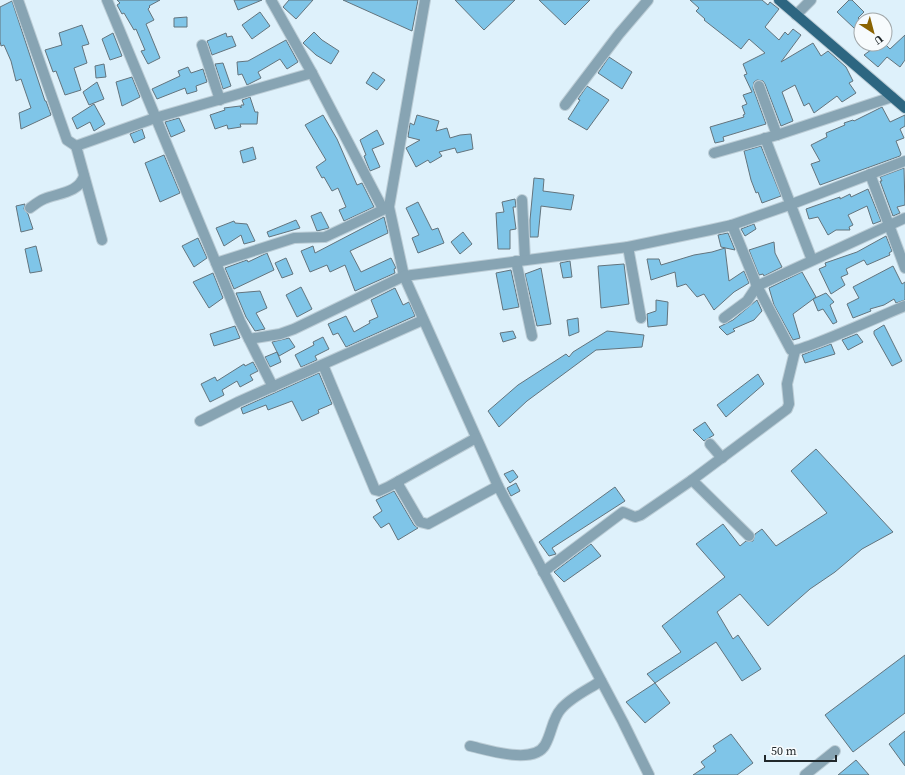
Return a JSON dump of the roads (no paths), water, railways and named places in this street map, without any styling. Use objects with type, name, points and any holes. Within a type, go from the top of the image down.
[{"type":"main road","points":[[779,0],[892,97],[904,105]]},
{"type":"street","points":[[18,0],[67,140],[76,146],[102,240]]},
{"type":"street","points":[[107,0],[155,118],[249,339],[273,387]]},
{"type":"street","points":[[271,0],[386,208],[404,276],[498,486],[649,775]]},
{"type":"street","points":[[386,208],[425,0]]},
{"type":"street","points":[[565,104],[648,0]]},
{"type":"street","points":[[796,15],[812,0]]},
{"type":"street","points":[[202,45],[220,100]]},
{"type":"street","points":[[76,146],[155,118],[312,73]]},
{"type":"street","points":[[759,86],[777,135]]},
{"type":"street","points":[[714,153],[777,135],[892,97]]},
{"type":"street","points":[[765,138],[792,204],[812,260]]},
{"type":"street","points":[[249,339],[280,334],[294,329],[404,276],[628,247],[732,225],[792,204],[905,160]]},
{"type":"street","points":[[870,174],[890,224],[905,268]]},
{"type":"street","points":[[30,208],[42,200],[74,189],[80,185],[84,176]]},
{"type":"street","points":[[522,200],[521,260],[532,336]]},
{"type":"street","points":[[216,262],[294,238],[325,237],[386,208]]},
{"type":"street","points":[[724,318],[747,301],[756,286],[905,218]]},
{"type":"street","points":[[732,225],[756,286],[788,348],[796,351],[905,306]]},
{"type":"street","points":[[628,247],[641,318]]},
{"type":"street","points":[[200,421],[423,320]]},
{"type":"street","points":[[543,572],[623,512],[635,517],[639,516],[692,480],[788,408],[787,384],[796,351]]},
{"type":"street","points":[[323,365],[375,490],[379,491],[399,481],[476,438]]},
{"type":"street","points":[[710,444],[722,458]]},
{"type":"street","points":[[692,480],[749,536]]},
{"type":"street","points":[[399,481],[399,486],[420,522],[428,524],[498,486]]},
{"type":"street","points":[[470,746],[513,756],[536,753],[545,746],[554,717],[562,707],[601,681]]},
{"type":"street","points":[[805,775],[835,751]]}]
